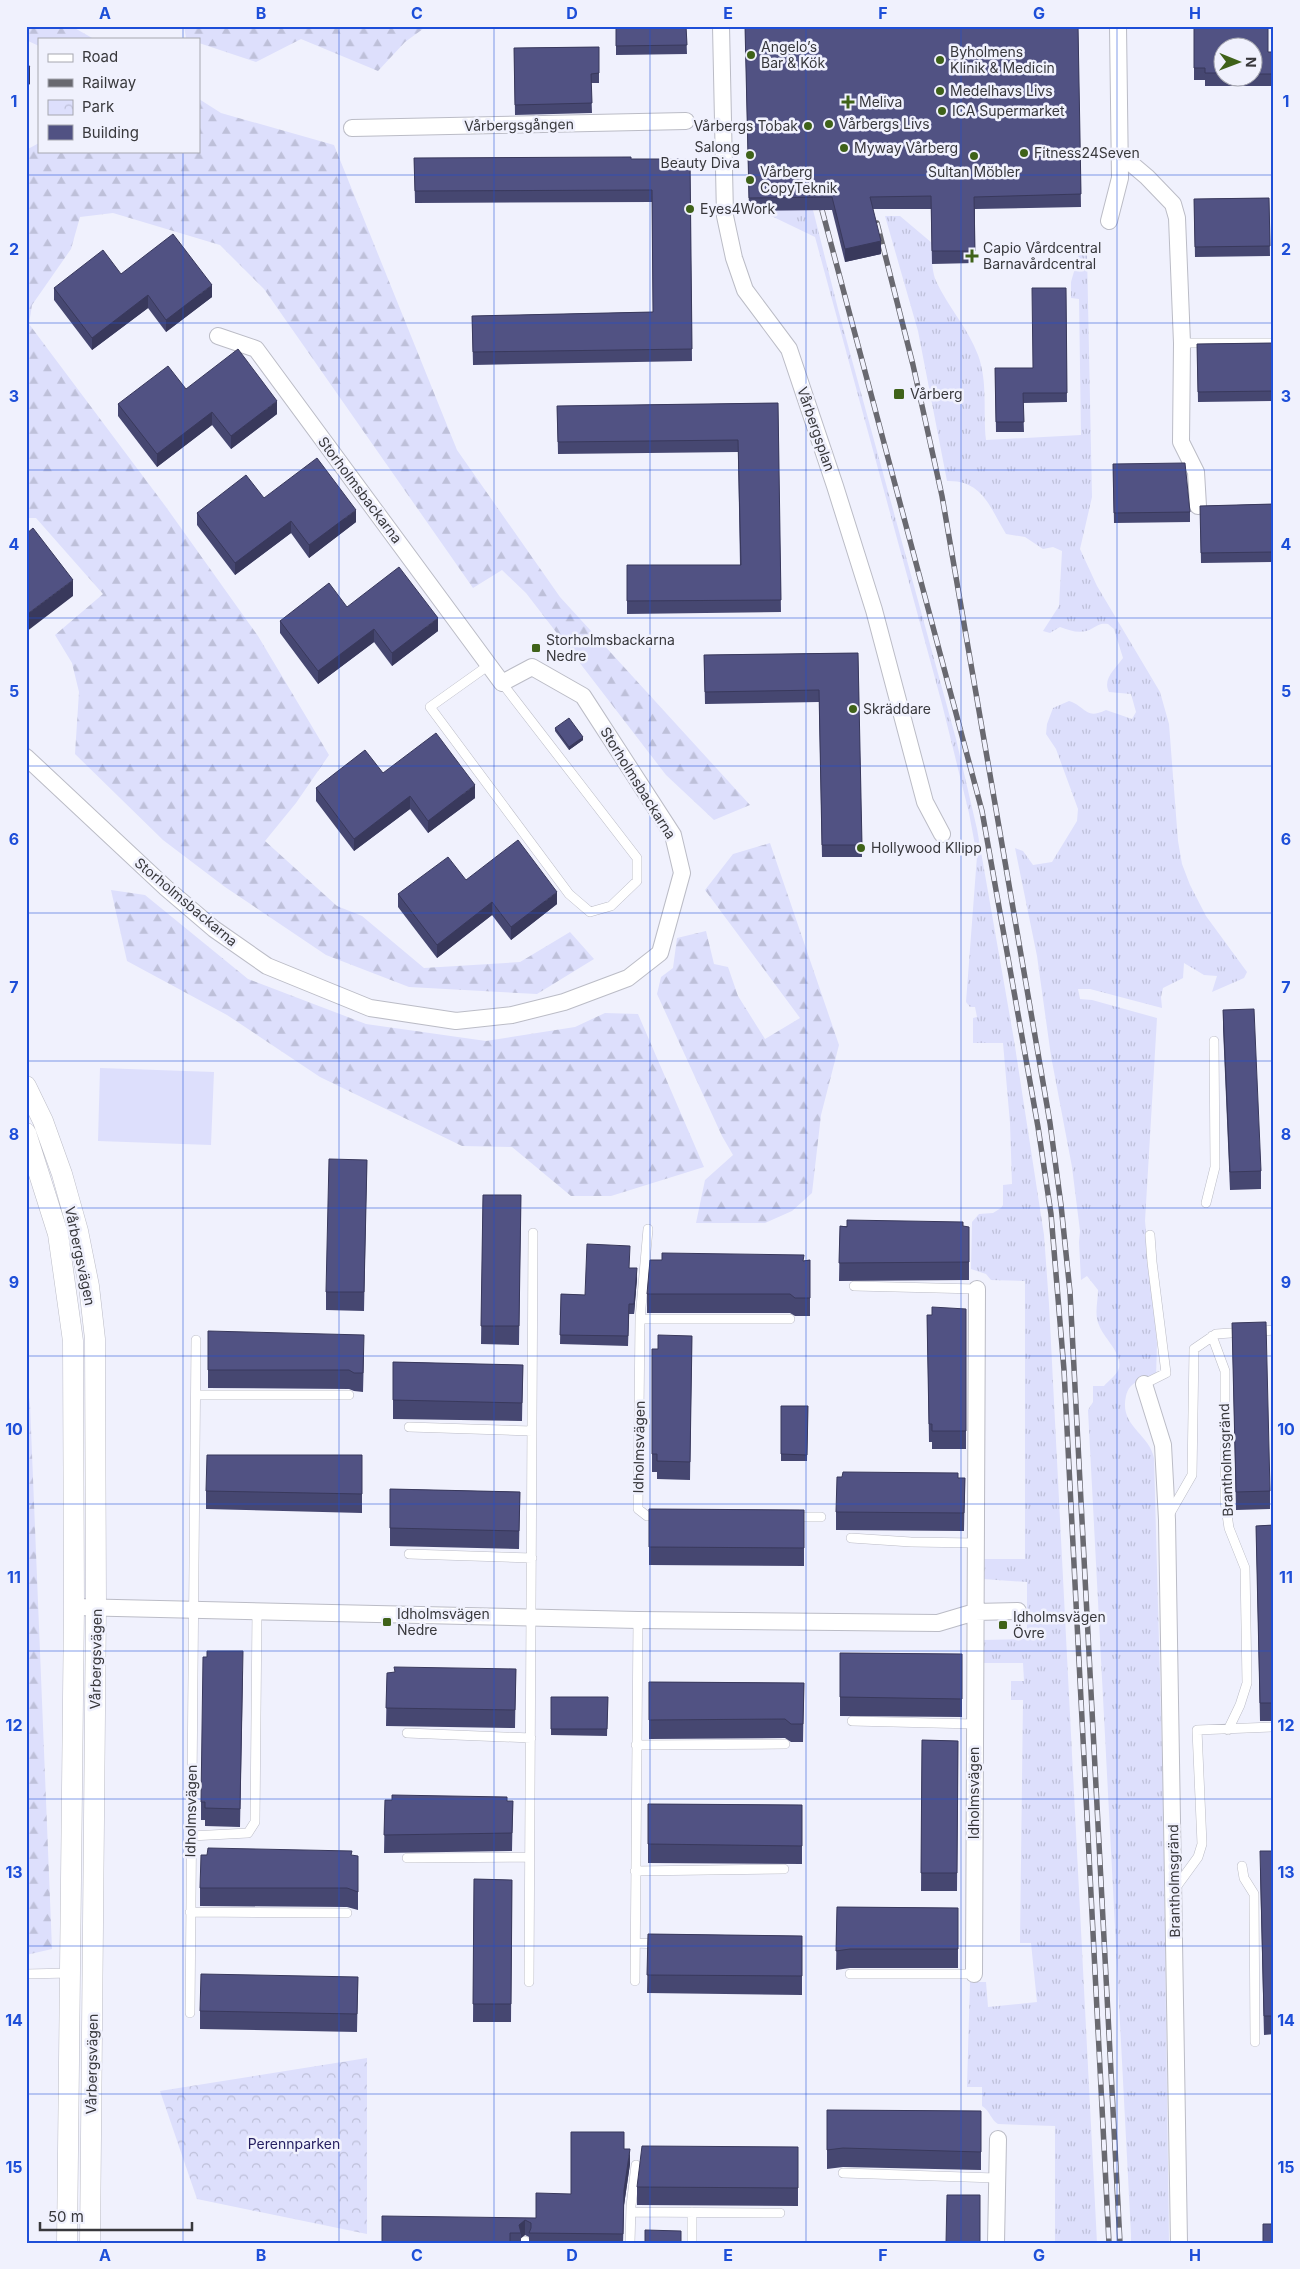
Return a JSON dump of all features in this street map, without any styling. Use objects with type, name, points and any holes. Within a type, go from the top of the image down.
[{"type":"street","name":"Vårbergsplan","points":[[721,26],[725,216],[734,258],[746,290],[788,349],[835,486],[874,610],[925,802],[942,834]]},
{"type":"street","points":[[1109,221],[1120,178],[1118,26]]},
{"type":"street","name":"Vårbergsgången","points":[[352,128],[686,122]]},
{"type":"street","points":[[1121,155],[1148,177],[1173,204],[1177,218],[1182,343],[1182,442],[1196,472],[1198,506]]},
{"type":"street","name":"Storholmsbackarna","points":[[26,757],[166,888],[214,929],[267,966],[370,1008],[456,1021],[512,1015],[564,1002],[628,978],[660,953],[682,873],[673,835],[583,696],[532,667],[502,683],[256,349],[218,336]]},
{"type":"street","name":"Vårbergsvägen","points":[[26,1086],[42,1121],[62,1174],[78,1231],[89,1286],[95,1339],[96,1607],[90,2243]]},
{"type":"street","name":"Vårbergsvägen","points":[[26,1133],[58,1234],[73,1341],[74,1607],[67,2243]]},
{"type":"street","name":"Idholmsvägen","points":[[974,1974],[977,1289]]},
{"type":"street","name":"Brantholmsgränd","points":[[1144,1384],[1163,1445],[1167,1520],[1179,2243]]},
{"type":"street","points":[[74,1607],[193,1608],[638,1620],[938,1623],[975,1612],[1018,1611]]},
{"type":"street","points":[[996,2243],[998,2139]]},
{"type":"lane","points":[[1182,343],[1274,343]]},
{"type":"lane","points":[[489,664],[430,707],[569,894],[590,912],[611,906],[637,880],[637,858],[502,683]]},
{"type":"lane","points":[[1206,1203],[1215,1167],[1214,1041]]},
{"type":"lane","name":"Idholmsvägen","points":[[648,1229],[640,1319],[638,1508],[648,1516],[673,1515]]},
{"type":"lane","points":[[529,1982],[533,1233]]},
{"type":"lane","name":"Brantholmsgränd","points":[[1144,1384],[1166,1373],[1150,1235]]},
{"type":"lane","points":[[854,1286],[977,1289]]},
{"type":"lane","points":[[640,1319],[790,1319]]},
{"type":"lane","points":[[1167,1520],[1192,1475],[1194,1350],[1216,1334],[1274,1330]]},
{"type":"lane","name":"Brantholmsgränd","points":[[1212,1336],[1225,1371],[1225,1501],[1229,1528],[1245,1568],[1247,1683],[1228,1730]]},
{"type":"lane","name":"Idholmsvägen","points":[[190,2013],[195,1986],[190,1912],[193,1608],[200,1467],[196,1395],[196,1340]]},
{"type":"lane","points":[[196,1395],[349,1395]]},
{"type":"lane","points":[[409,1427],[532,1431]]},
{"type":"lane","points":[[783,1516],[821,1517]]},
{"type":"lane","points":[[851,1538],[911,1542],[975,1543]]},
{"type":"lane","points":[[408,1554],[532,1558]]},
{"type":"lane","points":[[191,1836],[248,1833],[255,1822],[257,1610]]},
{"type":"lane","points":[[635,1981],[638,1620]]},
{"type":"lane","points":[[852,1721],[974,1724]]},
{"type":"lane","points":[[1174,1890],[1198,1857],[1202,1844],[1197,1730],[1274,1727]]},
{"type":"lane","points":[[407,1733],[531,1738]]},
{"type":"lane","points":[[636,1745],[784,1744]]},
{"type":"lane","points":[[407,1858],[529,1857]]},
{"type":"lane","points":[[1242,1866],[1244,1878],[1254,1894],[1255,2042]]},
{"type":"lane","points":[[635,1871],[784,1869]]},
{"type":"lane","points":[[190,1912],[347,1913]]},
{"type":"lane","points":[[635,1944],[672,1945]]},
{"type":"lane","points":[[26,1974],[70,1974]]},
{"type":"lane","points":[[850,1974],[974,1974]]},
{"type":"lane","points":[[630,2243],[636,2165]]},
{"type":"lane","points":[[843,2174],[996,2178]]},
{"type":"lane","points":[[631,2212],[780,2213]]},
{"type":"lane","points":[[692,2212],[692,2243]]},
{"type":"green space","points":[[26,26],[71,26],[92,38],[38,38],[38,46],[26,40]]},
{"type":"green space","points":[[184,26],[427,26],[405,42],[378,71],[301,39],[256,62],[200,43],[200,38],[186,38]]},
{"type":"green space","points":[[200,100],[221,113],[334,145],[457,450],[560,597],[750,805],[714,820],[666,775],[526,593],[502,570],[473,588],[264,289],[220,245],[113,213],[80,217],[71,249],[32,305],[29,324],[166,507],[258,636],[329,755],[296,803],[265,841],[337,906],[362,916],[424,968],[520,962],[570,932],[594,959],[537,994],[409,987],[326,955],[225,887],[163,840],[75,754],[79,692],[72,663],[55,635],[103,594],[36,518],[26,518],[26,150],[38,144],[38,152],[200,152]]},
{"type":"green space","points":[[759,210],[813,210],[838,309],[956,739],[977,829],[1014,1040],[1044,1235],[1049,1304],[1097,2243],[1055,2243],[1055,2126],[998,2124],[982,2106],[982,2087],[967,2087],[970,1982],[986,1982],[988,2007],[1037,2002],[1031,1943],[1020,1943],[1023,1700],[1011,1700],[1011,1681],[1024,1681],[1023,1663],[982,1663],[982,1640],[1027,1639],[1027,1582],[983,1579],[983,1559],[1025,1559],[1025,1281],[991,1280],[986,1274],[971,1269],[972,1222],[979,1214],[993,1213],[1001,1208],[1003,1205],[1003,1185],[1012,1184],[1010,1123],[1003,1043],[973,1043],[973,1018],[977,1017],[975,1007],[970,1007],[966,1002],[977,856],[969,813],[942,704],[815,237]]},
{"type":"green space","points":[[885,216],[900,216],[932,243],[933,267],[936,281],[974,345],[981,365],[984,386],[986,440],[1081,435],[1079,299],[1071,298],[1071,282],[1079,254],[1083,252],[1087,254],[1092,497],[1080,549],[1097,586],[1160,692],[1169,724],[1178,841],[1182,864],[1190,885],[1206,916],[1247,972],[1244,978],[1212,992],[1217,976],[1204,975],[1184,963],[1183,978],[1163,988],[1161,997],[1162,1008],[1090,989],[1078,989],[1080,999],[1092,1000],[1157,1018],[1145,1221],[1157,1343],[1156,1378],[1141,1380],[1130,1387],[1126,1396],[1125,1406],[1130,1422],[1147,1442],[1154,1458],[1163,1790],[1169,2243],[1131,2243],[1088,1410],[1093,1402],[1093,1386],[1104,1386],[1117,1373],[1119,1362],[1118,1356],[1101,1330],[1098,1321],[1096,1312],[1098,1290],[1087,1276],[1081,1280],[1080,1231],[1072,1167],[1051,1056],[1037,956],[1015,848],[1023,851],[1033,865],[1052,862],[1077,821],[1078,809],[1056,749],[1046,734],[1047,724],[1053,708],[1069,701],[1086,712],[1094,714],[1106,710],[1132,719],[1136,712],[1131,694],[1109,692],[1107,687],[1111,674],[1123,658],[1114,629],[1108,624],[1100,624],[1081,632],[1060,627],[1050,633],[1043,631],[1059,606],[1062,551],[1053,547],[1043,549],[1025,537],[1006,534],[990,506],[977,490],[959,482],[947,481],[918,331]]},
{"type":"green space","points":[[770,843],[839,1045],[821,1115],[812,1193],[792,1211],[765,1223],[696,1223],[705,1180],[733,1155],[722,1136],[657,994],[661,977],[673,968],[677,938],[706,931],[714,964],[728,967],[738,996],[765,1039],[800,1018],[705,890],[733,854]]},
{"type":"green space","points":[[111,890],[145,895],[248,979],[366,1024],[486,1041],[575,1027],[605,1013],[638,1014],[704,1167],[611,1196],[571,1196],[512,1147],[462,1146],[320,1077],[227,1015],[127,961]]},
{"type":"green space","points":[[100,1068],[214,1072],[211,1145],[98,1141]]},
{"type":"green space","points":[[26,1378],[30,1404],[52,1949],[26,1955]]},
{"type":"green space","name":"Perennparken","points":[[367,2058],[367,2234],[197,2199],[160,2091]]},
{"type":"building","points":[[616,26],[686,26],[687,45],[616,46]]},
{"type":"building","points":[[745,26],[1078,26],[1081,194],[974,197],[975,251],[932,251],[931,196],[870,197],[881,241],[845,249],[832,197],[749,198]]},
{"type":"building","points":[[1194,26],[1268,26],[1268,52],[1274,52],[1274,74],[1262,74],[1262,38],[1212,38],[1212,73],[1205,73],[1205,68],[1194,68]]},
{"type":"building","points":[[599,47],[599,73],[591,74],[592,103],[515,105],[514,48]]},
{"type":"building","points":[[26,62],[30,67],[26,70]]},
{"type":"building","points":[[631,157],[631,159],[690,159],[692,349],[473,352],[472,316],[653,312],[652,190],[415,191],[414,158]]},
{"type":"building","points":[[1269,198],[1270,246],[1195,247],[1194,199]]},
{"type":"building","points":[[173,234],[212,285],[166,320],[148,295],[92,338],[54,288],[103,250],[121,274]]},
{"type":"building","points":[[1032,288],[1066,288],[1067,393],[1023,393],[1024,422],[996,422],[995,368],[1033,368]]},
{"type":"building","points":[[1272,343],[1273,391],[1198,392],[1197,344]]},
{"type":"building","points":[[238,349],[277,401],[231,436],[212,412],[157,454],[118,404],[168,366],[186,389]]},
{"type":"building","points":[[778,403],[781,600],[627,601],[627,565],[741,565],[738,440],[558,442],[557,406]]},
{"type":"building","points":[[317,458],[356,510],[309,545],[291,521],[235,563],[197,513],[246,475],[264,498]]},
{"type":"building","points":[[1185,463],[1190,512],[1114,513],[1113,464]]},
{"type":"building","points":[[1274,504],[1274,552],[1201,553],[1200,506]]},
{"type":"building","points":[[33,528],[73,580],[26,615],[26,534]]},
{"type":"building","points":[[399,567],[438,618],[392,653],[374,629],[318,671],[280,621],[329,583],[347,607]]},
{"type":"building","points":[[858,653],[862,845],[822,845],[819,690],[705,692],[704,655]]},
{"type":"building","points":[[569,718],[583,737],[569,747],[555,728]]},
{"type":"building","points":[[436,733],[475,785],[428,821],[410,796],[354,839],[316,788],[365,750],[383,773]]},
{"type":"building","points":[[518,840],[557,892],[511,927],[492,902],[437,945],[398,894],[448,857],[466,880]]},
{"type":"building","points":[[1254,1009],[1261,1171],[1230,1172],[1223,1010]]},
{"type":"building","points":[[329,1159],[367,1160],[364,1292],[326,1292]]},
{"type":"building","points":[[483,1195],[521,1195],[519,1326],[481,1326]]},
{"type":"building","points":[[847,1220],[963,1222],[963,1226],[969,1227],[969,1262],[839,1263],[840,1226],[847,1227]]},
{"type":"building","points":[[587,1244],[630,1246],[629,1268],[637,1268],[634,1304],[629,1304],[628,1336],[560,1335],[561,1294],[585,1295]]},
{"type":"building","points":[[662,1253],[804,1255],[803,1261],[810,1260],[810,1298],[795,1298],[790,1294],[647,1294],[650,1260],[662,1260]]},
{"type":"building","points":[[932,1307],[966,1309],[966,1431],[932,1431],[932,1424],[929,1424],[927,1315],[932,1315]]},
{"type":"building","points":[[1266,1322],[1270,1491],[1236,1492],[1232,1323]]},
{"type":"building","points":[[208,1331],[364,1335],[363,1373],[354,1373],[349,1370],[208,1370]]},
{"type":"building","points":[[658,1335],[692,1336],[690,1462],[657,1461],[657,1454],[652,1454],[652,1349],[658,1349]]},
{"type":"building","points":[[393,1362],[523,1365],[522,1403],[393,1400]]},
{"type":"building","points":[[781,1406],[808,1406],[807,1455],[781,1454]]},
{"type":"building","points":[[207,1455],[362,1455],[362,1494],[206,1491]]},
{"type":"building","points":[[843,1472],[958,1473],[958,1478],[965,1478],[964,1513],[836,1512],[837,1477],[842,1477]]},
{"type":"building","points":[[390,1489],[520,1492],[519,1531],[390,1528]]},
{"type":"building","points":[[649,1509],[804,1510],[804,1548],[649,1547]]},
{"type":"building","points":[[1274,1525],[1274,1703],[1260,1703],[1256,1526]]},
{"type":"building","points":[[207,1651],[243,1651],[240,1809],[205,1808],[205,1802],[201,1802],[203,1657],[207,1657]]},
{"type":"building","points":[[840,1653],[962,1654],[962,1699],[840,1697]]},
{"type":"building","points":[[394,1667],[516,1669],[515,1710],[386,1708],[387,1673],[395,1672]]},
{"type":"building","points":[[649,1682],[804,1683],[803,1724],[791,1724],[785,1719],[649,1720]]},
{"type":"building","points":[[551,1697],[608,1697],[607,1729],[551,1729]]},
{"type":"building","points":[[922,1740],[958,1741],[957,1873],[921,1873]]},
{"type":"building","points":[[392,1795],[507,1797],[507,1801],[513,1801],[512,1833],[384,1835],[385,1800],[392,1800]]},
{"type":"building","points":[[648,1804],[802,1805],[802,1846],[648,1844]]},
{"type":"building","points":[[208,1848],[352,1851],[351,1855],[358,1856],[358,1892],[347,1888],[200,1888],[201,1855],[207,1855]]},
{"type":"building","points":[[1260,1851],[1274,1851],[1274,2016],[1264,2016]]},
{"type":"building","points":[[474,1879],[512,1880],[511,2004],[473,2004]]},
{"type":"building","points":[[837,1907],[958,1908],[958,1949],[850,1949],[836,1951]]},
{"type":"building","points":[[648,1934],[802,1936],[802,1976],[647,1975]]},
{"type":"building","points":[[201,1974],[358,1977],[357,2014],[200,2011]]},
{"type":"building","points":[[827,2110],[981,2111],[981,2152],[843,2148],[827,2150]]},
{"type":"building","points":[[571,2132],[624,2132],[624,2149],[630,2149],[624,2190],[623,2234],[529,2233],[531,2223],[525,2220],[519,2225],[521,2233],[510,2233],[510,2243],[382,2243],[382,2216],[536,2218],[536,2193],[571,2194]]},
{"type":"building","points":[[642,2146],[798,2147],[798,2188],[637,2187]]},
{"type":"building","points":[[947,2195],[980,2195],[980,2243],[946,2243]]},
{"type":"building","points":[[1272,2214],[1274,2214],[1274,2243],[1263,2243],[1263,2224],[1272,2224]]},
{"type":"building","points":[[645,2230],[681,2231],[681,2243],[645,2243]]},
{"type":"railway","points":[[822,210],[982,811],[1038,1127],[1051,1214],[1064,1370],[1109,2243]]},
{"type":"railway","points":[[877,223],[913,365],[942,496],[1050,1123],[1061,1205],[1070,1292],[1120,2243]]},
{"type":"place","name":"Angelo’s Bar & Kök","points":[[751,55]]},
{"type":"place","name":"Byholmens Klinik & Medicin","points":[[940,60]]},
{"type":"place","name":"Medelhavs Livs","points":[[940,91]]},
{"type":"place","name":"Meliva","points":[[848,102]]},
{"type":"place","name":"ICA Supermarket","points":[[942,111]]},
{"type":"place","name":"Vårbergs Livs","points":[[829,124]]},
{"type":"place","name":"Vårbergs Tobak","points":[[808,126]]},
{"type":"place","name":"Myway Vårberg","points":[[844,148]]},
{"type":"place","name":"Fitness24Seven","points":[[1024,153]]},
{"type":"place","name":"Salong Beauty Diva","points":[[750,155]]},
{"type":"place","name":"Sultan Möbler","points":[[974,156]]},
{"type":"place","name":"Vårberg CopyTeknik","points":[[750,180]]},
{"type":"place","name":"Eyes4Work","points":[[690,209]]},
{"type":"place","name":"Capio Vårdcentral Barnavårdcentral","points":[[972,256]]},
{"type":"place","name":"Vårberg","points":[[899,394]]},
{"type":"place","name":"Storholmsbackarna Nedre","points":[[536,648]]},
{"type":"place","name":"Skräddare","points":[[853,709]]},
{"type":"place","name":"Hollywood Kllipp","points":[[861,848]]},
{"type":"place","name":"Idholmsvägen Nedre","points":[[387,1622]]},
{"type":"place","name":"Idholmsvägen Övre","points":[[1003,1625]]}]
